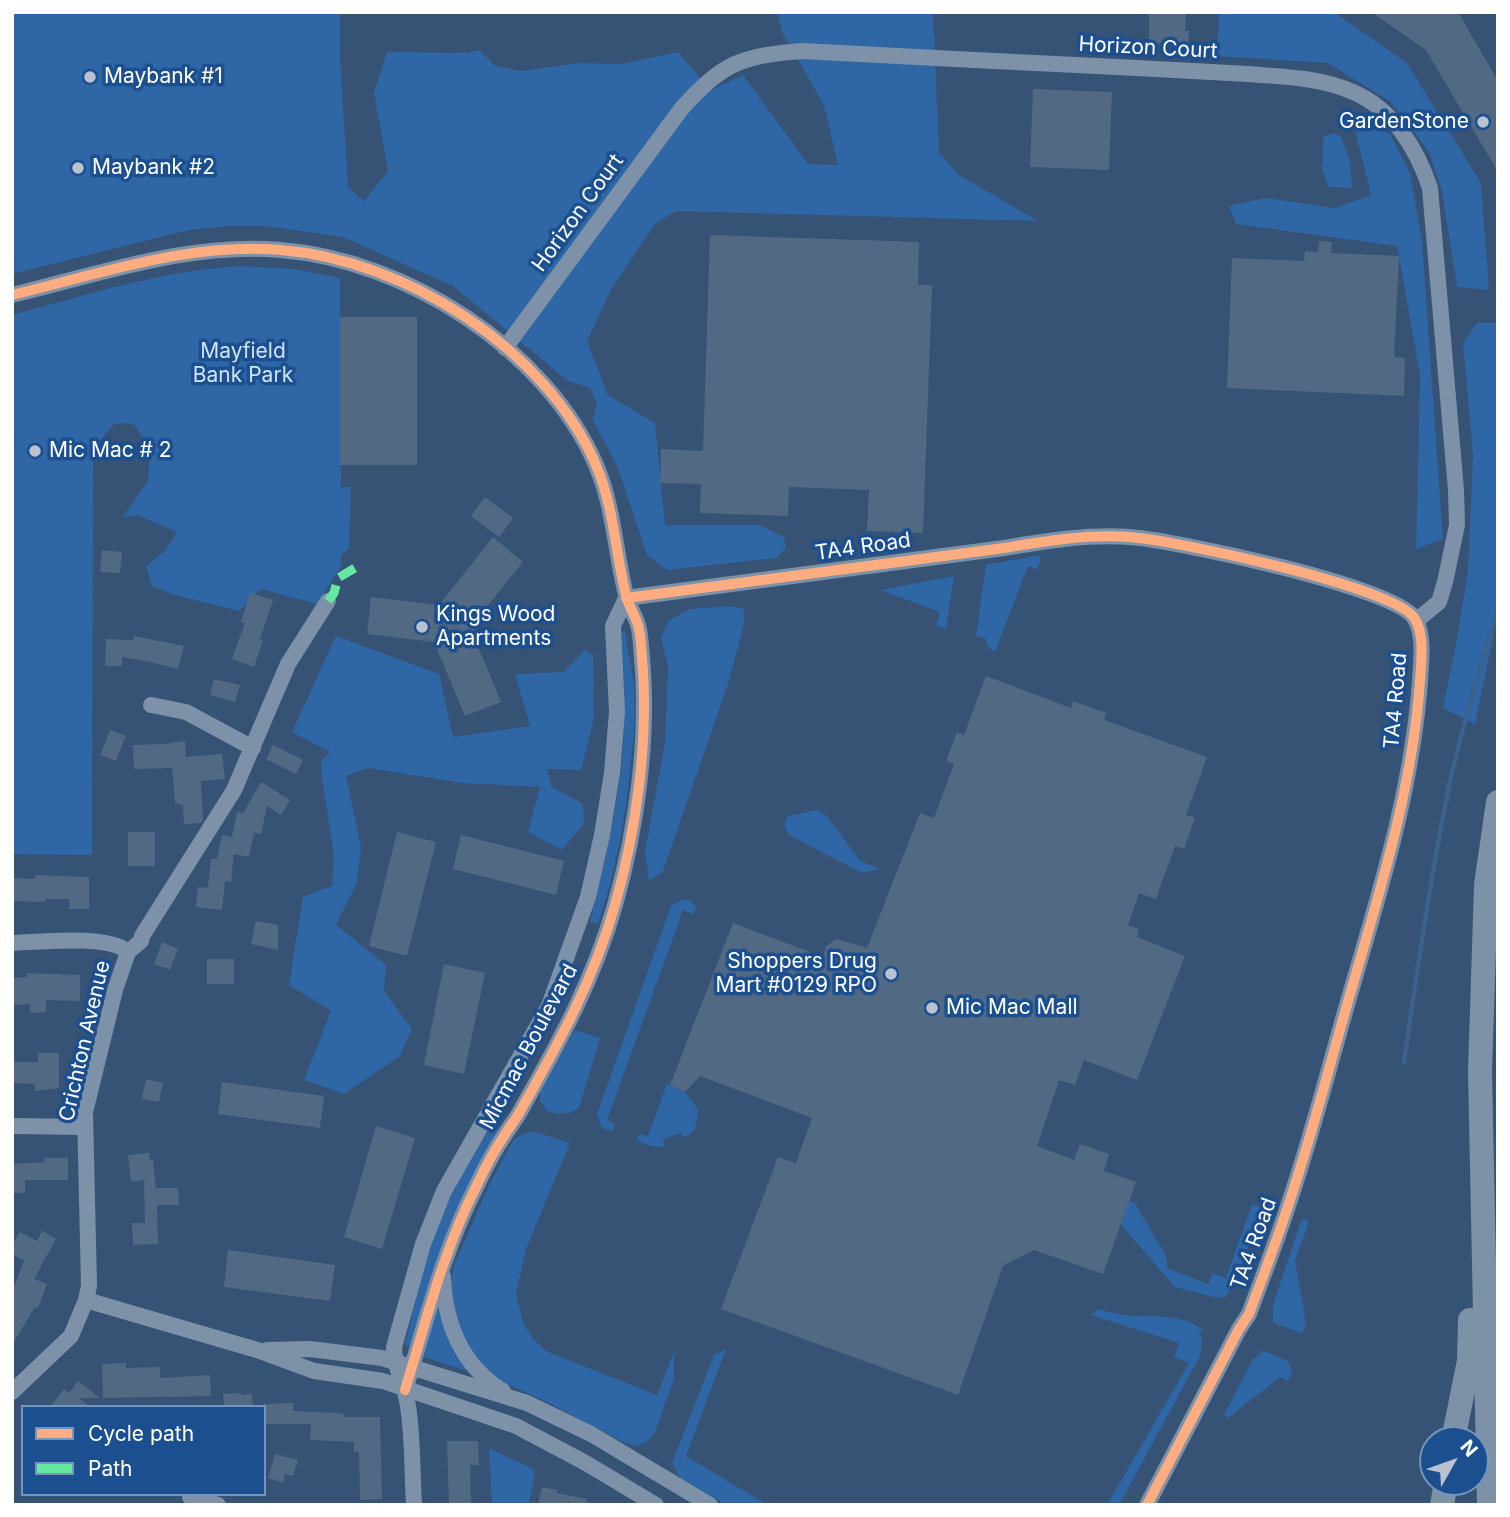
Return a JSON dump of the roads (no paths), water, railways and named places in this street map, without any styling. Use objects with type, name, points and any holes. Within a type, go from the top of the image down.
[{"type":"highway","points":[[1489,1505],[1480,1071],[1486,885],[1498,802]]},
{"type":"highway","points":[[1457,1426],[1469,1361],[1470,1070],[1482,988]]},
{"type":"street","name":"Horizon Court","points":[[505,348],[682,108],[700,87],[742,59],[802,51],[1289,77],[1337,86],[1372,102],[1391,120],[1422,164],[1430,188],[1457,525],[1450,565],[1439,602],[1416,621]]},
{"type":"street","name":"Micmac Boulevard","points":[[12,295],[168,257],[208,250],[257,248],[295,251],[356,264],[412,286],[441,301],[505,348],[533,373],[556,399],[571,419],[596,465],[613,520],[626,598],[639,627],[644,684],[643,737],[636,795],[615,903],[591,978],[520,1112],[475,1188],[458,1225],[405,1390]]},
{"type":"street","name":"TA4 Road","points":[[626,598],[1054,540],[1129,537],[1203,548],[1330,580],[1399,605],[1410,612],[1416,621],[1422,659],[1419,700],[1399,819],[1294,1187],[1249,1314],[1238,1329],[1147,1505]]},
{"type":"street","name":"Micmac Boulevard","points":[[394,1361],[394,1347],[423,1244],[444,1191],[549,1006],[588,897],[612,773],[617,712],[613,626],[626,598]]},
{"type":"street","name":"Crichton Avenue","points":[[12,1392],[71,1336],[86,1300],[89,1286],[85,1112],[115,990],[128,952],[141,942],[142,936],[234,790],[288,664],[328,601]]},
{"type":"street","points":[[151,705],[186,712],[253,748]]},
{"type":"street","points":[[12,943],[99,942],[122,946],[128,952]]},
{"type":"street","points":[[12,1126],[84,1127]]},
{"type":"street","points":[[443,1267],[448,1319],[468,1359],[482,1376],[501,1390],[591,1434],[710,1505]]},
{"type":"street","points":[[86,1300],[257,1350],[314,1371],[383,1381],[516,1426],[656,1505]]},
{"type":"street","points":[[257,1350],[310,1349],[394,1361],[527,1403]]},
{"type":"street","points":[[394,1361],[405,1390],[408,1408],[414,1505]]},
{"type":"street","points":[[190,1497],[218,1505]]},
{"type":"waterway","points":[[1404,1062],[1431,883],[1451,777],[1498,612]]},
{"type":"place","name":"Maybank #1","points":[[90,77]]},
{"type":"place","name":"GardenStone","points":[[1483,122]]},
{"type":"place","name":"Maybank #2","points":[[78,168]]},
{"type":"place","name":"Mic Mac # 2","points":[[35,451]]},
{"type":"place","name":"Kings Wood Apartments","points":[[422,627]]},
{"type":"place","name":"Shoppers Drug Mart #0129 RPO","points":[[891,974]]},
{"type":"place","name":"Mic Mac Mall","points":[[932,1008]]},
{"type":"park label","name":"Mayfield Bank Park","points":[[243,364]]}]
